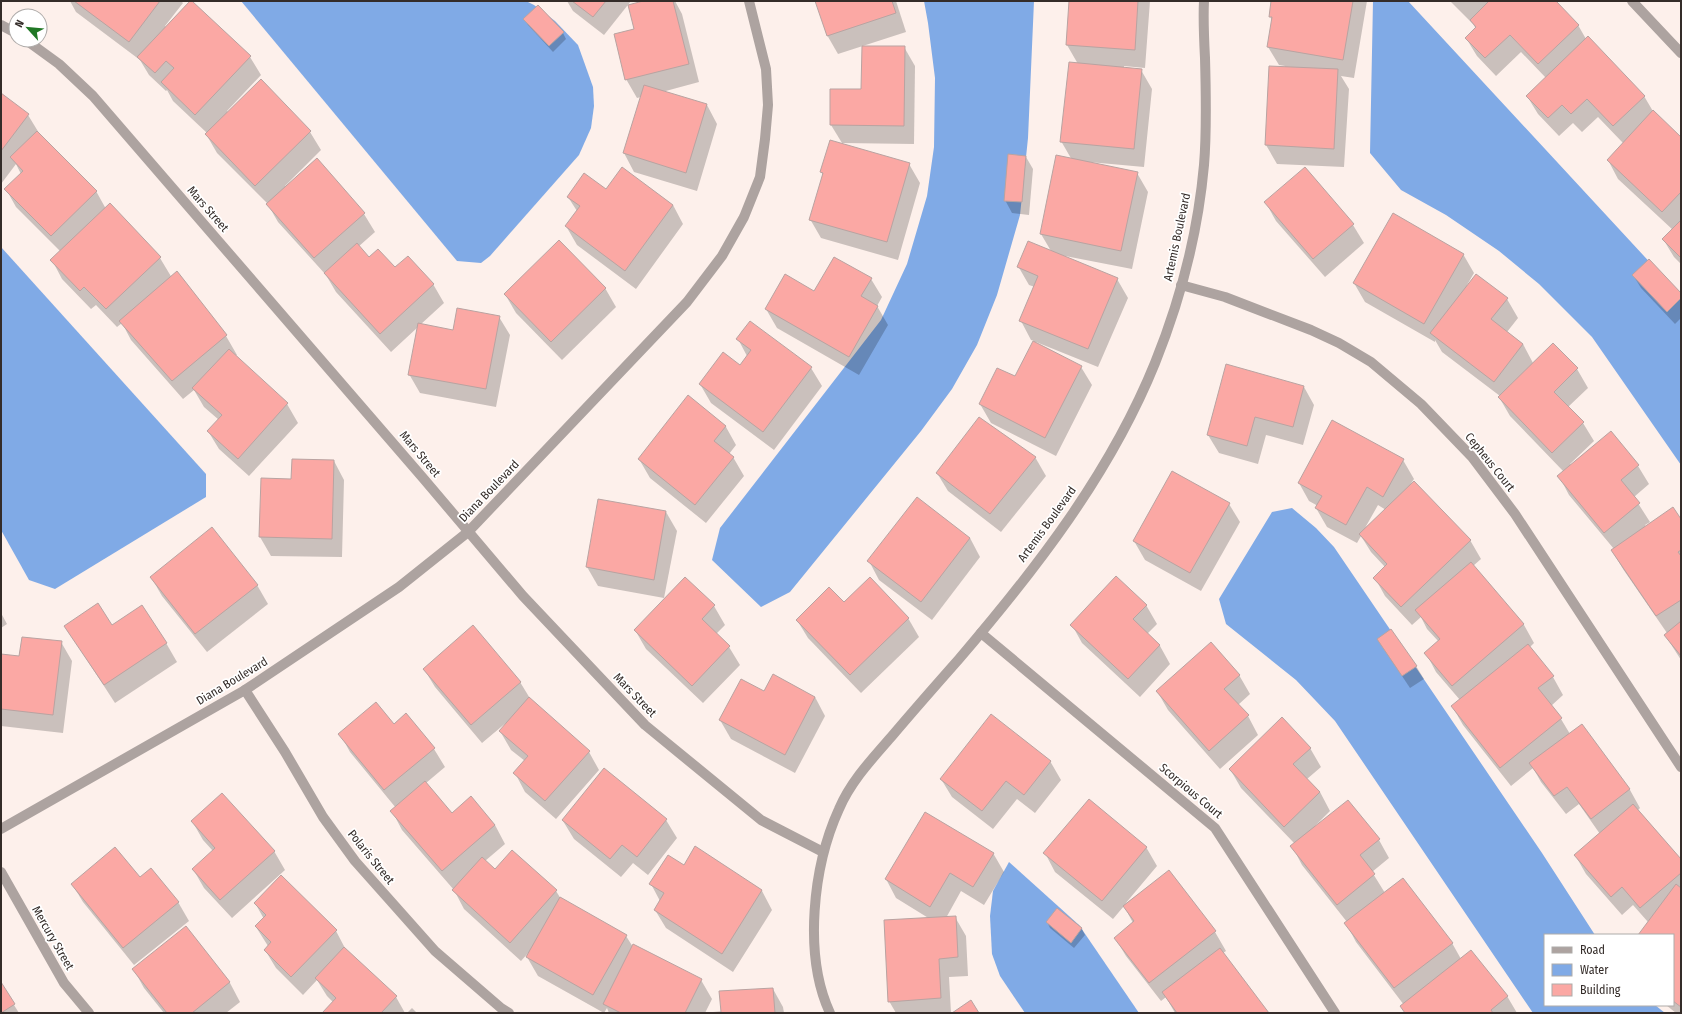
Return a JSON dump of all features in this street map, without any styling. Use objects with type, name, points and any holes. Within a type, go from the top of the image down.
[{"type":"street","name":"Diana Boulevard","points":[[1,829],[245,690],[399,587],[468,532],[687,302],[722,256],[744,217],[760,177],[768,105],[766,69],[749,1]]},
{"type":"street","name":"Artemis Boulevard","points":[[830,1013],[824,1000],[814,949],[813,926],[823,852],[839,808],[860,774],[981,633],[1062,530],[1110,455],[1135,407],[1155,362],[1181,285],[1195,226],[1204,165],[1206,98],[1204,1]]},
{"type":"street","points":[[1632,1],[1681,53]]},
{"type":"street","name":"Mars Street","points":[[37,48],[59,64],[93,96],[523,596],[645,726],[761,820],[823,852]]},
{"type":"street","name":"Cepheus Court","points":[[1181,285],[1225,297],[1311,330],[1339,343],[1371,362],[1421,404],[1472,457],[1515,514],[1681,767]]},
{"type":"street","name":"Scorpious Court","points":[[981,633],[1215,828],[1335,1013]]},
{"type":"street","name":"Polaris Street","points":[[245,690],[285,752],[323,817],[355,861],[435,951],[501,1008],[509,1013]]},
{"type":"street","name":"Mercury Street","points":[[1,872],[64,983],[89,1013]]},
{"type":"water","points":[[241,1],[526,1],[534,5],[555,21],[578,45],[593,87],[594,106],[591,128],[579,155],[490,256],[481,263],[457,261]]},
{"type":"water","points":[[924,1],[1034,1],[1028,138],[1020,215],[997,295],[977,345],[952,389],[921,431],[790,592],[761,607],[712,560],[720,528],[881,320],[907,264],[927,196],[934,147],[935,78]]},
{"type":"water","points":[[1373,1],[1408,1],[1681,296],[1681,465],[1592,337],[1539,284],[1499,251],[1446,215],[1401,190],[1370,153]]},
{"type":"water","points":[[1,247],[206,474],[206,497],[55,589],[29,580],[1,530]]},
{"type":"water","points":[[1292,508],[1316,528],[1334,547],[1542,853],[1594,934],[1544,934],[1544,1006],[1656,1006],[1665,1013],[1533,1013],[1335,721],[1296,680],[1226,624],[1219,599],[1272,512]]},
{"type":"water","points":[[1009,862],[1079,925],[1139,1013],[1025,1013],[1000,976],[992,954],[990,916],[993,891]]},
{"type":"building","points":[[74,1],[160,1],[129,42]]},
{"type":"building","points":[[190,1],[192,1],[251,56],[195,115],[161,82],[174,68],[166,61],[155,73],[137,57]]},
{"type":"building","points":[[572,1],[606,1],[593,17]]},
{"type":"building","points":[[643,1],[673,1],[689,64],[625,80],[614,34],[634,29],[628,5]]},
{"type":"building","points":[[815,1],[892,1],[896,13],[827,36]]},
{"type":"building","points":[[1069,1],[1138,1],[1135,50],[1066,45]]},
{"type":"building","points":[[1271,1],[1353,1],[1343,60],[1267,47],[1272,17],[1269,17]]},
{"type":"building","points":[[1489,1],[1556,1],[1579,25],[1538,64],[1510,35],[1485,58],[1465,38],[1476,27],[1470,20]]},
{"type":"building","points":[[538,5],[564,32],[549,46],[523,19]]},
{"type":"building","points":[[1588,36],[1645,96],[1613,126],[1587,99],[1571,114],[1562,105],[1548,118],[1526,96]]},
{"type":"building","points":[[862,46],[905,46],[904,126],[830,125],[830,89],[861,89]]},
{"type":"building","points":[[1069,62],[1142,69],[1134,149],[1060,142]]},
{"type":"building","points":[[1269,66],[1338,69],[1334,149],[1265,145]]},
{"type":"building","points":[[261,79],[311,131],[255,186],[205,134]]},
{"type":"building","points":[[644,85],[707,104],[686,173],[623,153]]},
{"type":"building","points":[[1,93],[29,114],[1,151]]},
{"type":"building","points":[[1653,110],[1681,137],[1681,192],[1662,212],[1607,160]]},
{"type":"building","points":[[37,131],[97,191],[51,236],[4,189],[23,171],[10,157]]},
{"type":"building","points":[[830,140],[910,163],[887,242],[809,220],[823,173],[820,172]]},
{"type":"building","points":[[1008,154],[1026,156],[1022,202],[1004,201]]},
{"type":"building","points":[[1056,155],[1138,172],[1121,251],[1040,234]]},
{"type":"building","points":[[317,158],[365,213],[314,258],[266,204]]},
{"type":"building","points":[[622,167],[673,205],[625,271],[565,226],[580,206],[567,197],[584,173],[606,189]]},
{"type":"building","points":[[1305,167],[1354,224],[1313,259],[1264,202]]},
{"type":"building","points":[[110,203],[161,257],[106,309],[84,287],[80,291],[50,260]]},
{"type":"building","points":[[1393,213],[1464,254],[1424,324],[1353,283]]},
{"type":"building","points":[[1681,220],[1681,258],[1662,239]]},
{"type":"building","points":[[559,240],[606,288],[551,342],[504,294]]},
{"type":"building","points":[[1028,241],[1118,278],[1088,349],[1019,321],[1038,276],[1017,267]]},
{"type":"building","points":[[357,243],[369,257],[378,249],[395,267],[408,256],[434,284],[380,334],[324,273]]},
{"type":"building","points":[[834,257],[872,278],[861,296],[878,306],[849,357],[765,309],[785,274],[814,291]]},
{"type":"building","points":[[1649,259],[1681,293],[1681,298],[1667,312],[1632,275]]},
{"type":"building","points":[[177,271],[227,335],[172,381],[119,321]]},
{"type":"building","points":[[1476,274],[1508,298],[1491,319],[1523,344],[1494,382],[1430,333]]},
{"type":"building","points":[[457,308],[500,316],[486,389],[408,375],[418,323],[453,330]]},
{"type":"building","points":[[750,321],[812,367],[763,432],[699,384],[723,352],[740,365],[751,350],[736,339]]},
{"type":"building","points":[[1033,341],[1082,366],[1045,438],[979,404],[997,368],[1015,376]]},
{"type":"building","points":[[1553,343],[1578,368],[1554,392],[1584,422],[1552,453],[1498,397]]},
{"type":"building","points":[[229,349],[288,403],[238,459],[207,431],[222,415],[192,388]]},
{"type":"building","points":[[1226,364],[1304,386],[1293,427],[1255,417],[1247,446],[1207,435]]},
{"type":"building","points":[[688,395],[726,426],[714,441],[734,457],[695,505],[638,459]]},
{"type":"building","points":[[979,417],[1036,457],[990,514],[936,473]]},
{"type":"building","points":[[1332,420],[1404,459],[1383,497],[1367,487],[1346,525],[1315,508],[1322,496],[1298,483]]},
{"type":"building","points":[[1611,431],[1639,465],[1621,480],[1640,503],[1604,533],[1557,476]]},
{"type":"building","points":[[292,459],[334,460],[332,539],[259,537],[261,478],[291,479]]},
{"type":"building","points":[[1172,471],[1230,503],[1190,573],[1133,541]]},
{"type":"building","points":[[1414,481],[1471,540],[1401,607],[1373,578],[1387,564],[1359,534]]},
{"type":"building","points":[[917,497],[970,538],[921,602],[867,561]]},
{"type":"building","points":[[598,499],[666,511],[654,580],[586,567]]},
{"type":"building","points":[[1673,507],[1681,519],[1681,550],[1678,552],[1681,556],[1681,600],[1656,616],[1611,550]]},
{"type":"building","points":[[212,527],[258,585],[195,634],[150,577]]},
{"type":"building","points":[[1471,562],[1524,624],[1452,686],[1424,653],[1440,639],[1415,610]]},
{"type":"building","points":[[1116,576],[1147,605],[1133,619],[1160,645],[1128,679],[1070,625]]},
{"type":"building","points":[[685,577],[715,605],[702,619],[730,646],[692,686],[634,630]]},
{"type":"building","points":[[870,577],[909,618],[850,675],[796,620],[829,587],[844,602]]},
{"type":"building","points":[[98,603],[112,625],[142,605],[167,643],[104,685],[64,626]]},
{"type":"building","points":[[1681,621],[1681,656],[1664,635]]},
{"type":"building","points":[[473,625],[521,682],[471,725],[423,669]]},
{"type":"building","points":[[1391,629],[1417,666],[1402,676],[1377,639]]},
{"type":"building","points":[[22,637],[62,641],[53,715],[1,709],[1,654],[19,656]]},
{"type":"building","points":[[1211,642],[1240,675],[1224,689],[1249,715],[1209,751],[1156,691]]},
{"type":"building","points":[[1528,644],[1554,676],[1538,688],[1562,718],[1500,768],[1451,706]]},
{"type":"building","points":[[773,674],[815,697],[785,755],[719,720],[741,679],[764,691]]},
{"type":"building","points":[[529,697],[590,751],[545,801],[513,773],[528,756],[499,731]]},
{"type":"building","points":[[376,702],[394,724],[406,713],[435,748],[384,790],[338,734]]},
{"type":"building","points":[[991,714],[1051,761],[1024,795],[1006,781],[982,811],[940,779]]},
{"type":"building","points":[[1282,717],[1311,748],[1293,764],[1320,792],[1284,827],[1229,769]]},
{"type":"building","points":[[1582,724],[1630,789],[1591,819],[1567,787],[1554,796],[1529,763]]},
{"type":"building","points":[[604,768],[667,819],[637,857],[622,845],[610,859],[562,820]]},
{"type":"building","points":[[425,781],[452,813],[471,796],[495,825],[442,871],[390,811]]},
{"type":"building","points":[[222,793],[275,851],[220,900],[192,869],[215,848],[191,821]]},
{"type":"building","points":[[1089,799],[1147,847],[1102,901],[1043,853]]},
{"type":"building","points":[[1348,800],[1380,839],[1360,855],[1375,874],[1337,905],[1290,846]]},
{"type":"building","points":[[1633,804],[1681,859],[1681,873],[1640,908],[1622,887],[1611,897],[1574,855]]},
{"type":"building","points":[[925,812],[994,853],[973,887],[950,873],[930,907],[885,879]]},
{"type":"building","points":[[695,846],[762,890],[722,954],[654,910],[664,893],[649,884],[668,855],[684,865]]},
{"type":"building","points":[[115,847],[140,877],[151,868],[179,902],[123,948],[71,884]]},
{"type":"building","points":[[512,850],[557,890],[510,943],[452,890],[482,857],[495,869]]},
{"type":"building","points":[[1169,870],[1216,931],[1149,983],[1114,938],[1134,921],[1123,906]]},
{"type":"building","points":[[281,875],[337,930],[291,977],[264,950],[271,942],[255,926],[266,915],[254,903]]},
{"type":"building","points":[[1403,878],[1453,943],[1394,988],[1344,923]]},
{"type":"building","points":[[1676,884],[1681,888],[1681,1007],[1674,1002],[1674,934],[1639,934]]},
{"type":"building","points":[[560,897],[627,935],[593,995],[526,957]]},
{"type":"building","points":[[1057,908],[1082,928],[1071,943],[1046,922]]},
{"type":"building","points":[[956,916],[958,957],[939,959],[941,998],[888,1002],[884,920]]},
{"type":"building","points":[[186,926],[230,982],[192,1013],[167,1013],[132,969]]},
{"type":"building","points":[[633,944],[702,979],[685,1013],[621,1013],[603,1004]]},
{"type":"building","points":[[344,947],[397,996],[381,1013],[322,1013],[336,998],[315,978]]},
{"type":"building","points":[[1220,948],[1269,1013],[1177,1013],[1162,992]]},
{"type":"building","points":[[1471,950],[1508,996],[1491,1010],[1493,1013],[1405,1013],[1400,1006]]},
{"type":"building","points":[[1,982],[15,1004],[1,1013]]},
{"type":"building","points":[[773,988],[775,1013],[705,1013],[721,1012],[719,991]]},
{"type":"building","points":[[971,1000],[979,1013],[952,1013]]}]
